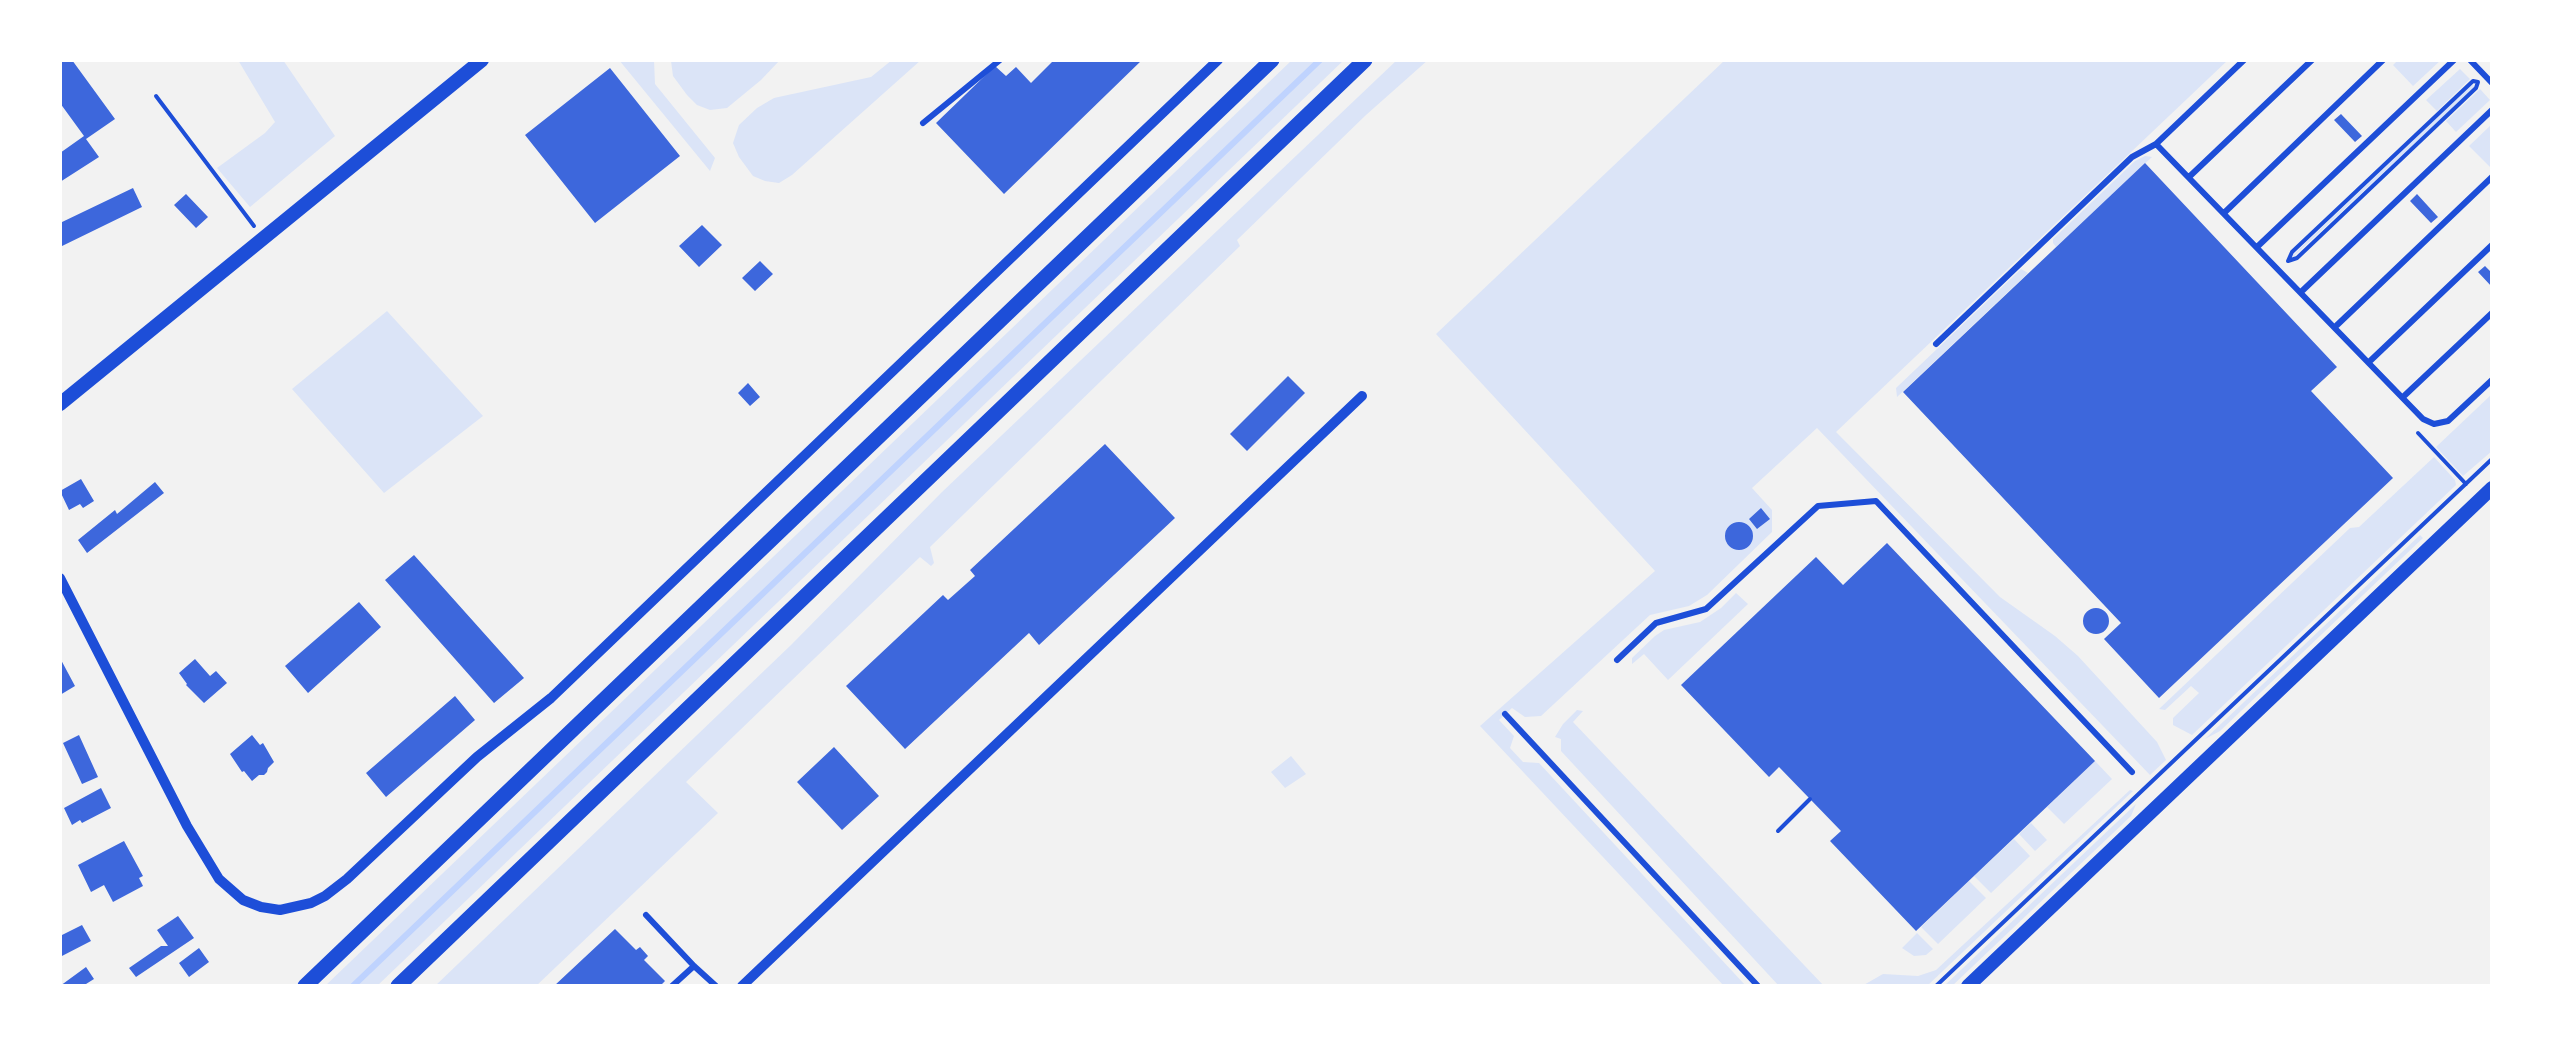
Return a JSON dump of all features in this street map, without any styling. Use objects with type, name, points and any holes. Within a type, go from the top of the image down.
[{"type":"main road","points":[[305,986],[1272,60]]},
{"type":"main road","points":[[398,986],[1364,60]]},
{"type":"street","points":[[60,404],[482,60]]},
{"type":"street","points":[[60,578],[214,872],[230,890],[252,904],[271,909],[299,907],[325,896],[462,770],[551,698],[1218,60]]},
{"type":"street","points":[[742,986],[1362,396]]},
{"type":"street","points":[[1968,986],[2492,488]]},
{"type":"lane","points":[[922,123],[1000,60]]},
{"type":"lane","points":[[1936,344],[2132,157],[2156,144],[2244,60]]},
{"type":"lane","points":[[2189,178],[2312,60]]},
{"type":"lane","points":[[2224,212],[2384,60]]},
{"type":"lane","points":[[2257,248],[2454,60]]},
{"type":"lane","points":[[2470,60],[2492,83]]},
{"type":"lane","points":[[2301,292],[2492,110]]},
{"type":"lane","points":[[2156,144],[2424,419],[2440,424],[2453,417],[2492,380]]},
{"type":"lane","points":[[2335,328],[2492,178]]},
{"type":"lane","points":[[2369,362],[2492,245]]},
{"type":"lane","points":[[2403,397],[2492,313]]},
{"type":"lane","points":[[1617,660],[1656,623],[1706,609],[1818,506],[1876,502],[2132,772]]},
{"type":"lane","points":[[1505,714],[1758,986]]},
{"type":"lane","points":[[646,915],[716,986]]},
{"type":"lane","points":[[672,986],[694,966]]},
{"type":"path","points":[[2471,82],[2478,82],[2476,88],[2297,258],[2288,261],[2292,252],[2471,82]]},
{"type":"path","points":[[156,96],[264,237]]},
{"type":"path","points":[[1936,986],[2492,459]]},
{"type":"path","points":[[1778,831],[1810,799]]},
{"type":"shaded area","points":[[238,60],[283,60],[335,136],[250,207],[217,168],[275,122]]},
{"type":"shaded area","points":[[619,60],[654,60],[655,84],[715,158],[710,171]]},
{"type":"shaded area","points":[[780,60],[727,108],[710,110],[687,95],[673,76],[671,61]]},
{"type":"shaded area","points":[[892,60],[921,60],[792,175],[779,183],[765,181],[753,176],[739,157],[733,143],[739,125],[757,108],[774,98],[871,77]]},
{"type":"shaded area","points":[[1292,60],[1344,60],[377,986],[325,986]]},
{"type":"shaded area","points":[[1397,60],[1428,60],[1237,240],[1240,246],[930,547],[934,563],[931,566],[920,557],[686,782],[718,813],[536,986],[435,986],[791,645],[942,492]]},
{"type":"shaded area","points":[[1725,60],[2228,60],[1836,432],[2000,597],[2078,656],[2157,742],[2166,760],[2150,775],[1817,428],[1752,488],[1772,510],[1772,532],[1707,595],[1689,606],[1650,615],[1541,716],[1525,717],[1512,708],[1499,720],[1514,736],[1510,748],[1523,762],[1539,763],[1746,986],[1724,986],[1480,726],[1655,571],[1436,334]]},
{"type":"shaded area","points":[[2398,60],[2441,60],[2413,86],[2393,65]]},
{"type":"shaded area","points":[[2460,69],[2470,79],[2437,111],[2426,100]]},
{"type":"shaded area","points":[[2472,84],[2475,87],[2291,259],[2291,257]]},
{"type":"shaded area","points":[[2480,89],[2490,100],[2456,132],[2446,121]]},
{"type":"shaded area","points":[[2492,124],[2492,165],[2490,167],[2469,146]]},
{"type":"shaded area","points":[[2145,156],[2152,157],[2056,247],[2053,239]]},
{"type":"shaded area","points":[[2021,269],[2028,273],[1897,397],[1896,388]]},
{"type":"shaded area","points":[[387,311],[483,416],[384,493],[292,389]]},
{"type":"shaded area","points":[[2492,394],[2492,451],[2463,476],[2436,447]]},
{"type":"shaded area","points":[[2434,457],[2456,485],[2192,735],[2173,725],[2173,718],[2199,693],[2191,686],[2165,710],[2159,709],[2350,528],[2359,527]]},
{"type":"shaded area","points":[[2420,535],[2423,538],[2220,731],[2205,739]]},
{"type":"shaded area","points":[[1736,593],[1748,604],[1668,680],[1644,654],[1632,664],[1632,658],[1655,636],[1664,630],[1700,622]]},
{"type":"shaded area","points":[[1577,710],[1583,711],[1573,722],[1824,986],[1779,986],[1561,751],[1561,739],[1555,737]]},
{"type":"shaded area","points":[[1291,756],[1306,774],[1285,788],[1271,772]]},
{"type":"shaded area","points":[[2095,761],[2112,779],[2064,824],[2047,807]]},
{"type":"shaded area","points":[[2133,791],[1927,986],[1862,986],[1883,974],[1918,976],[1936,970]]},
{"type":"shaded area","points":[[2136,804],[2131,816],[1952,986],[1944,986]]},
{"type":"shaded area","points":[[2031,823],[2047,840],[2035,851],[2019,834]]},
{"type":"shaded area","points":[[2014,839],[2030,856],[1991,893],[1974,876]]},
{"type":"shaded area","points":[[1969,881],[1986,898],[1938,944],[1921,927]]},
{"type":"shaded area","points":[[1917,933],[1933,949],[1926,955],[1914,956],[1902,948]]},
{"type":"building","points":[[60,60],[72,60],[115,119],[86,139],[99,157],[60,182],[60,153],[84,136],[60,103]]},
{"type":"building","points":[[1054,60],[1142,60],[1004,194],[936,123],[995,66],[1006,76],[1016,67],[1031,83]]},
{"type":"building","points":[[610,68],[680,156],[595,223],[525,135]]},
{"type":"building","points":[[2341,114],[2362,136],[2355,142],[2334,120]]},
{"type":"building","points":[[2145,163],[2337,367],[2311,391],[2393,478],[2159,698],[2104,639],[2121,623],[1903,392]]},
{"type":"building","points":[[133,188],[142,207],[60,247],[60,223]]},
{"type":"building","points":[[186,194],[208,217],[196,228],[174,205]]},
{"type":"building","points":[[2417,194],[2438,217],[2431,223],[2410,201]]},
{"type":"building","points":[[702,225],[722,245],[699,267],[679,246]]},
{"type":"building","points":[[760,261],[773,274],[755,291],[742,278]]},
{"type":"building","points":[[2485,266],[2492,273],[2492,287],[2478,272]]},
{"type":"building","points":[[1288,376],[1305,393],[1247,451],[1230,434]]},
{"type":"building","points":[[748,383],[760,397],[750,406],[738,393]]},
{"type":"building","points":[[1105,444],[1175,518],[1039,645],[1029,633],[905,749],[846,686],[943,595],[948,600],[975,576],[970,570]]},
{"type":"building","points":[[81,479],[94,501],[69,510],[60,491]]},
{"type":"building","points":[[155,482],[164,493],[87,553],[78,540]]},
{"type":"building","points":[[1761,508],[1770,519],[1757,529],[1749,519]]},
{"type":"building","points":[[1739,522],[1749,526],[1753,536],[1749,546],[1739,550],[1729,546],[1725,536],[1729,526]]},
{"type":"building","points":[[1887,543],[2095,761],[1916,931],[1830,841],[1841,831],[1779,767],[1769,777],[1681,685],[1816,557],[1843,585]]},
{"type":"building","points":[[414,555],[524,678],[494,703],[385,580]]},
{"type":"building","points":[[359,602],[381,627],[308,693],[285,666]]},
{"type":"building","points":[[2096,608],[2105,612],[2109,621],[2105,630],[2096,634],[2087,630],[2083,621],[2087,612]]},
{"type":"building","points":[[60,658],[75,686],[60,695]]},
{"type":"building","points":[[195,659],[210,676],[216,671],[227,683],[204,703],[179,673]]},
{"type":"building","points":[[455,696],[475,720],[386,797],[366,773]]},
{"type":"building","points":[[79,735],[98,777],[82,784],[63,743]]},
{"type":"building","points":[[252,735],[260,745],[263,743],[274,762],[264,775],[252,781],[230,754]]},
{"type":"building","points":[[834,747],[879,796],[842,830],[797,782]]},
{"type":"building","points":[[101,788],[111,808],[72,825],[64,808]]},
{"type":"building","points":[[124,841],[143,876],[139,878],[143,886],[113,902],[104,885],[91,892],[78,865]]},
{"type":"building","points":[[178,916],[194,938],[136,977],[129,968],[161,946],[168,946],[157,930]]},
{"type":"building","points":[[82,925],[91,941],[60,957],[60,936]]},
{"type":"building","points":[[615,929],[648,956],[644,960],[665,981],[660,986],[554,986]]},
{"type":"building","points":[[199,948],[209,962],[189,977],[179,963]]},
{"type":"building","points":[[86,967],[94,979],[87,986],[60,986]]},
{"type":"waterway","points":[[353,986],[1320,60]]}]
